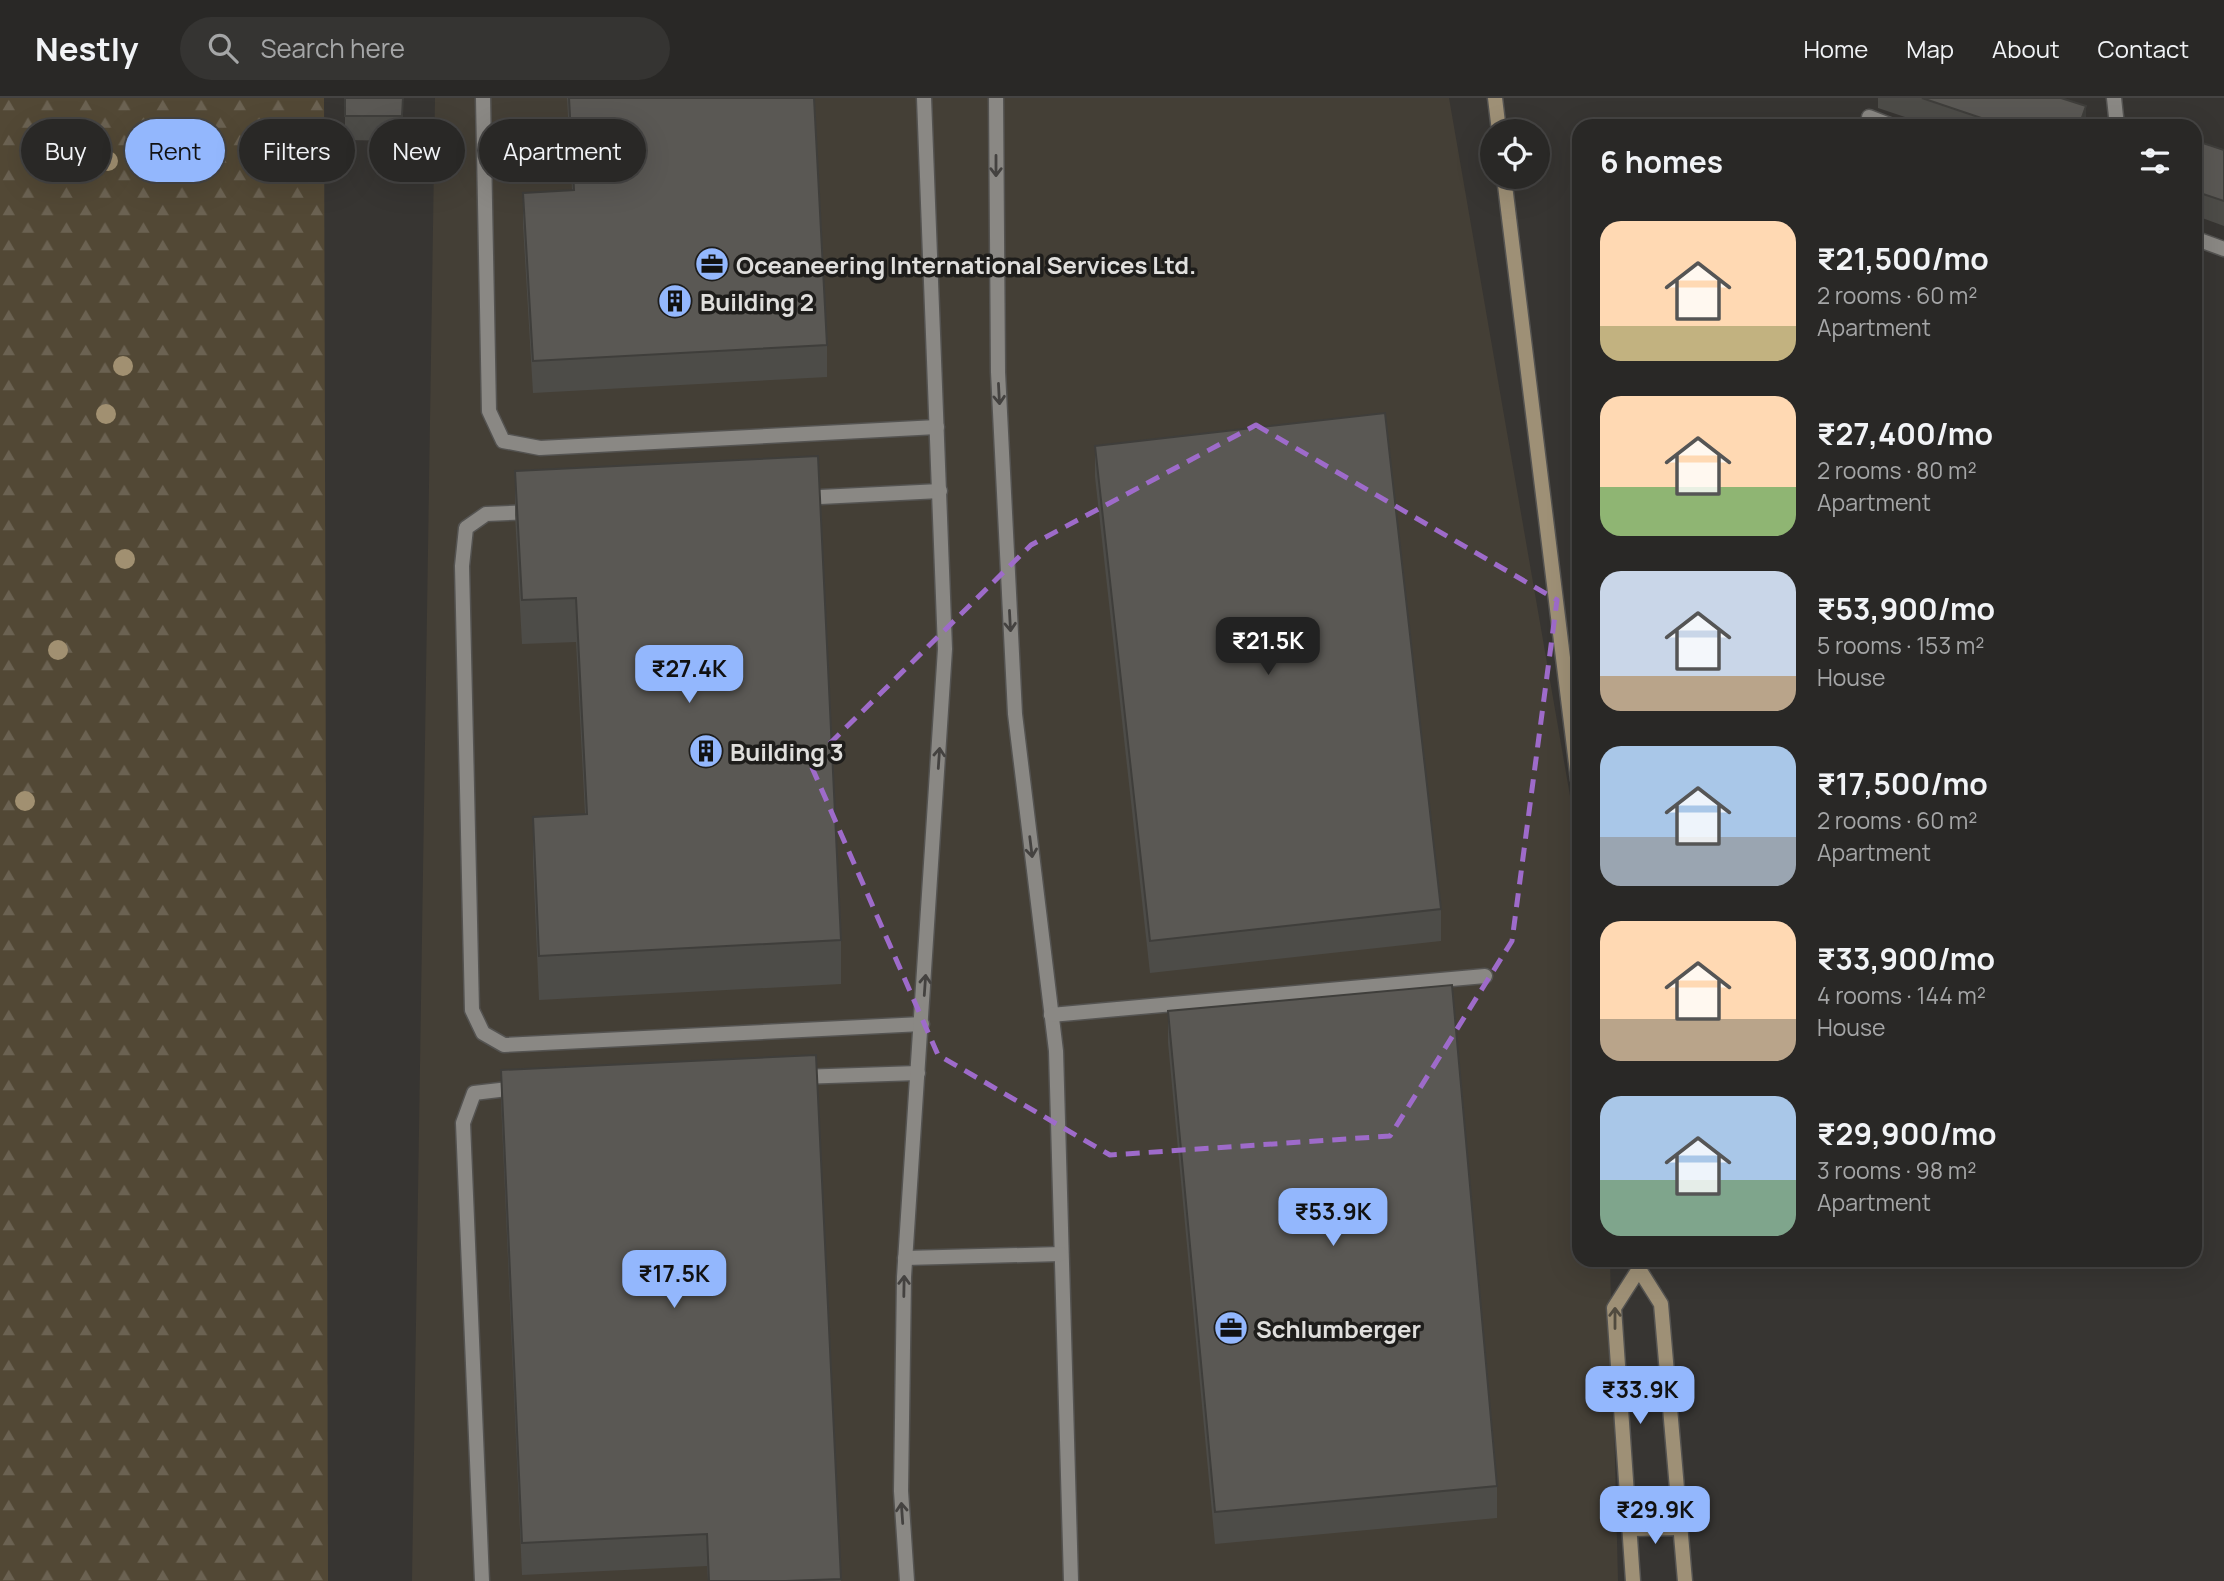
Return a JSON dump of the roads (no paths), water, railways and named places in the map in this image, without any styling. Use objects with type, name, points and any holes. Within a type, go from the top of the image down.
[{"type":"street","points":[[1495,98],[1498,119]]},
{"type":"street","points":[[1505,189],[1572,731]]},
{"type":"street","points":[[1633,1581],[1614,1308],[1637,1267]]},
{"type":"street","points":[[1639,1267],[1661,1304],[1685,1581]]},
{"type":"street","points":[[1629,1529],[1680,1528]]},
{"type":"lane","points":[[483,98],[489,411],[503,441],[540,448],[937,426]]},
{"type":"lane","points":[[907,1581],[901,1491],[905,1258],[945,649],[924,98]]},
{"type":"lane","points":[[996,98],[998,372],[1014,713],[1056,1051],[1071,1581]]},
{"type":"lane","points":[[2114,98],[2116,119]]},
{"type":"lane","points":[[1868,117],[1873,119]]},
{"type":"lane","points":[[2202,241],[2224,249]]},
{"type":"lane","points":[[788,499],[940,491]]},
{"type":"lane","points":[[541,511],[486,514],[466,528],[462,566],[472,1010],[483,1033],[504,1045],[922,1024]]},
{"type":"lane","points":[[1051,1015],[1485,976]]},
{"type":"lane","points":[[779,1078],[918,1073]]},
{"type":"lane","points":[[482,1581],[463,1123],[474,1093],[529,1087]]},
{"type":"lane","points":[[905,1258],[1061,1254]]},
{"type":"place","name":"Oceaneering International Services Ltd.","points":[[712,264]]},
{"type":"place","name":"Building 2","points":[[675,301]]},
{"type":"place","name":"Building 3","points":[[706,751]]},
{"type":"place","name":"Schlumberger","points":[[1231,1328]]}]
